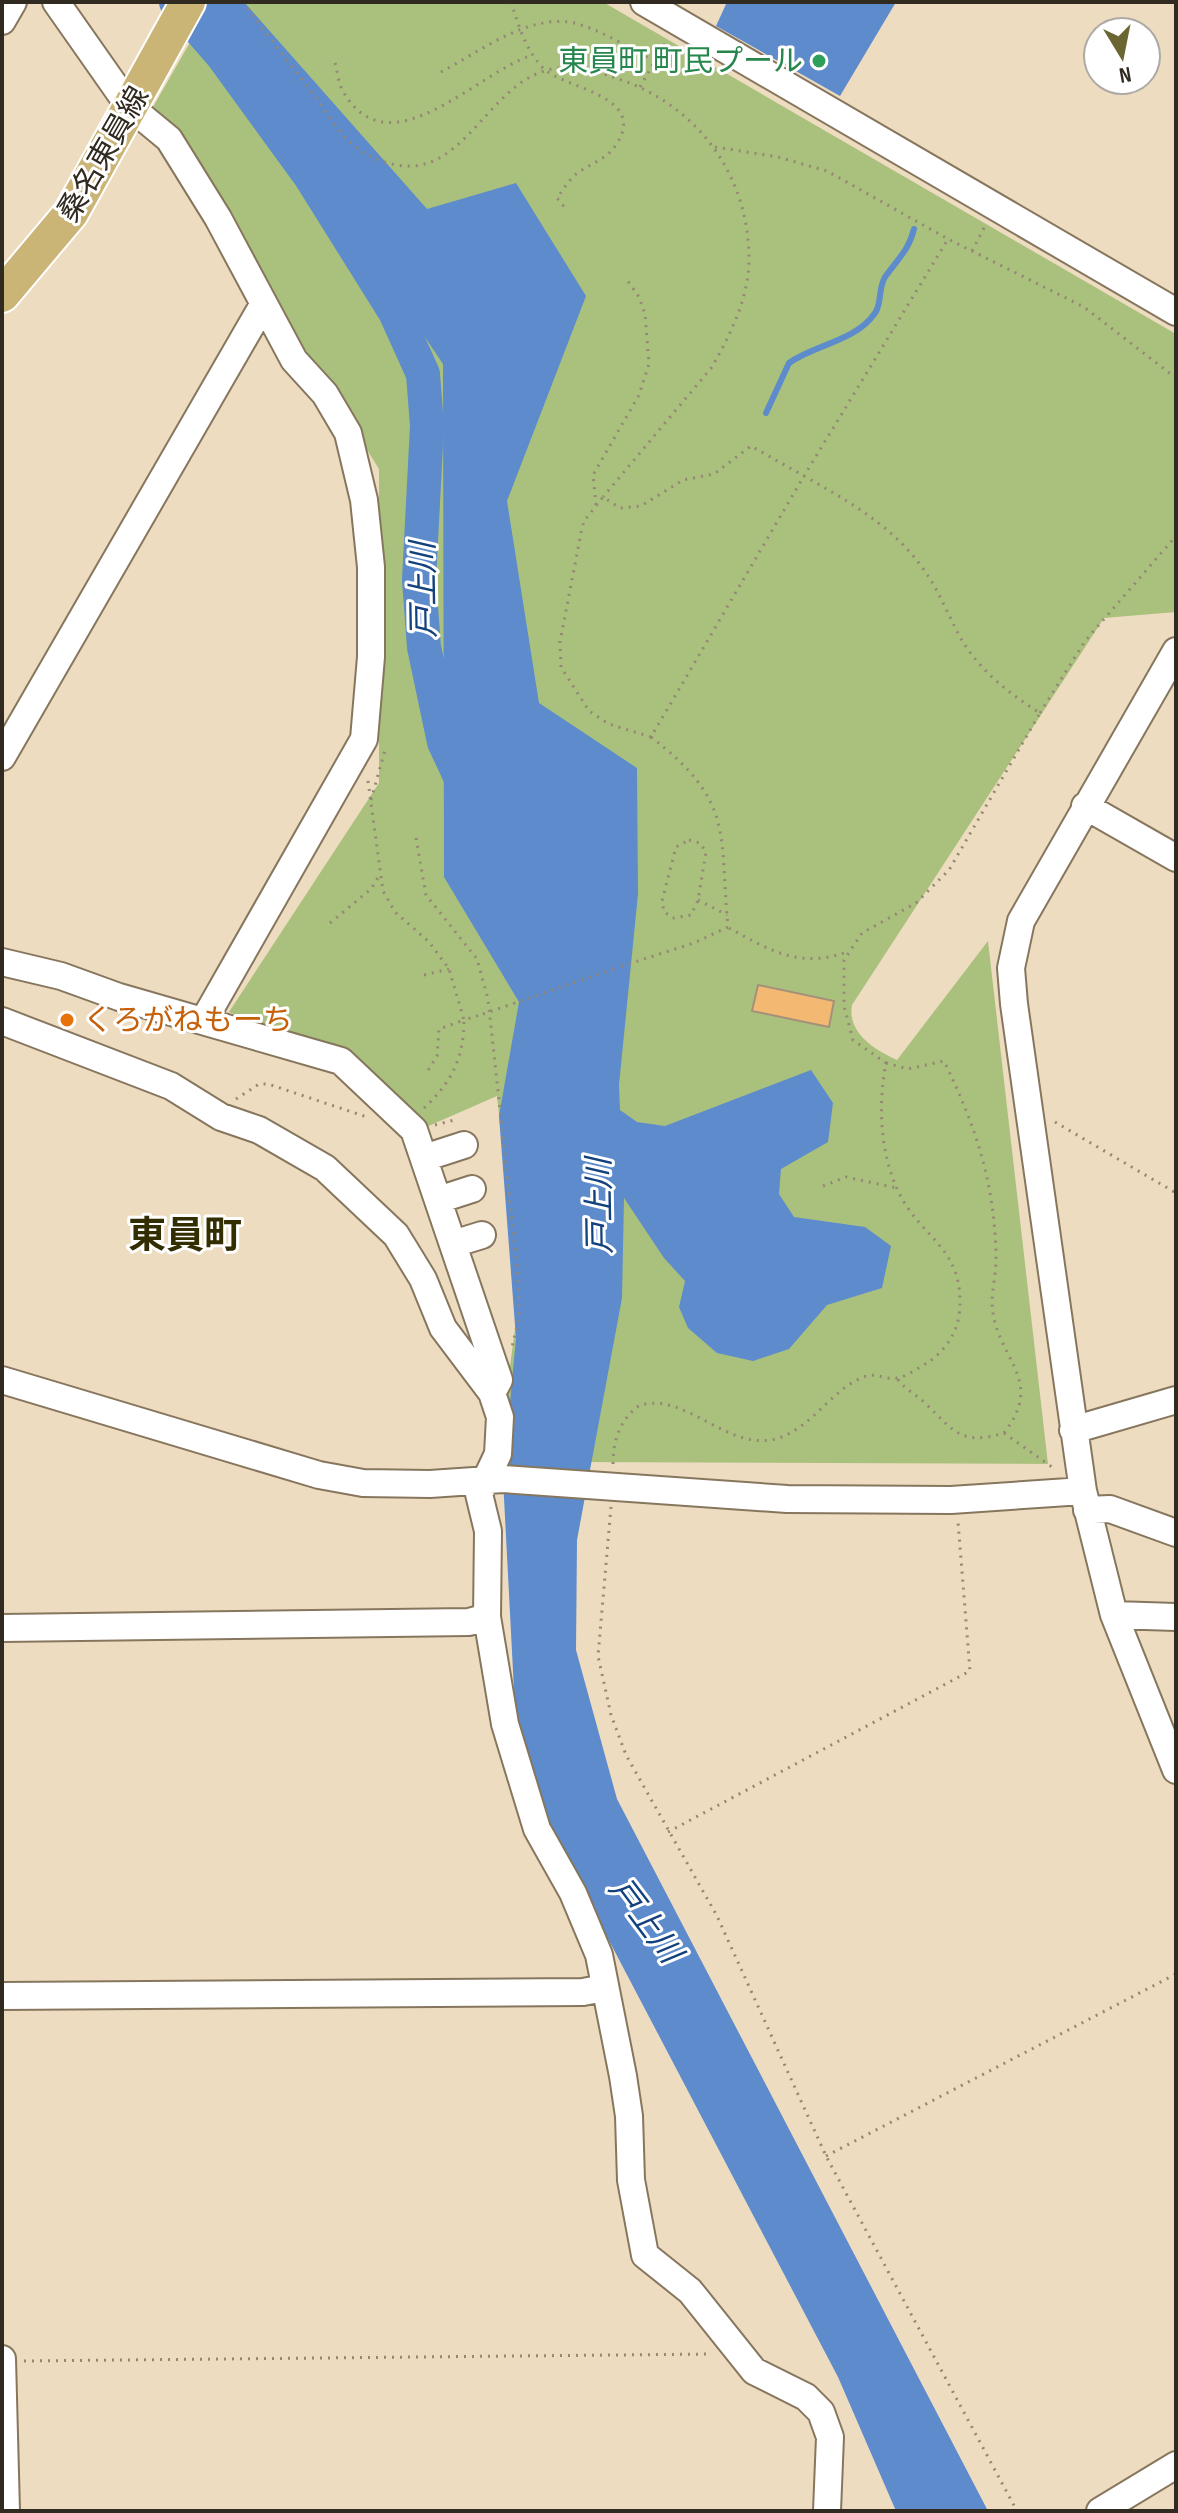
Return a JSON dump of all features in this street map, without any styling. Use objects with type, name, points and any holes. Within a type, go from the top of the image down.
[{"type":"main road","name":"桑名東員線","points":[[2,295],[71,213],[188,2]]},
{"type":"street","points":[[2,21],[13,2]]},
{"type":"street","points":[[56,2],[137,92],[218,218],[294,360],[325,394],[348,433],[364,500],[371,567],[371,657],[361,744],[204,1020]]},
{"type":"street","points":[[644,2],[1176,312]]},
{"type":"street","points":[[2,757],[263,305]]},
{"type":"street","points":[[1176,651],[1029,903],[1012,951],[1011,986],[1085,1501],[1114,1615],[1176,1770]]},
{"type":"street","points":[[1085,806],[1176,858]]},
{"type":"street","points":[[2,962],[61,976],[119,997],[341,1061],[414,1130],[496,1386],[500,1417],[498,1454],[494,1479],[479,1494],[488,1531],[487,1617],[505,1724],[537,1829],[573,1893],[599,1955],[623,2076],[631,2180],[645,2255],[690,2291],[719,2323],[734,2350],[754,2371],[806,2397],[821,2412],[830,2437],[827,2511]]},
{"type":"street","points":[[2,1021],[171,1086],[221,1117],[259,1130],[325,1168],[396,1235],[423,1279],[443,1328],[496,1386]]},
{"type":"street","points":[[424,1158],[464,1145]]},
{"type":"street","points":[[438,1200],[472,1189]]},
{"type":"street","points":[[453,1244],[482,1235]]},
{"type":"street","points":[[2,1380],[319,1475],[376,1483],[430,1484],[494,1479],[787,1499],[1085,1501],[1176,1533]]},
{"type":"street","points":[[1073,1430],[1176,1400]]},
{"type":"street","points":[[1114,1615],[1176,1617]]},
{"type":"street","points":[[2,1628],[469,1622],[487,1617]]},
{"type":"street","points":[[2,1996],[583,1992],[604,1988]]},
{"type":"street","points":[[3,2360],[6,2511]]},
{"type":"street","points":[[1100,2511],[1176,2465]]},
{"type":"path","points":[[243,2],[351,144],[367,155],[401,166],[430,161],[453,150],[510,87],[545,70],[583,70],[612,76],[640,87],[675,108],[715,147],[728,170],[745,224],[749,259],[743,296],[712,367],[596,505],[581,533],[560,642],[561,667],[589,711],[609,724],[651,737],[681,760],[707,791],[724,839],[728,927]]},
{"type":"path","points":[[511,2],[532,55],[545,70],[604,97],[613,104],[621,119],[622,131],[613,150],[579,172],[557,198],[567,210]]},
{"type":"path","points":[[441,72],[520,30],[548,22],[576,24],[654,61]]},
{"type":"path","points":[[640,87],[661,50]]},
{"type":"path","points":[[335,63],[344,93],[355,107],[367,118],[397,124],[421,118],[476,83],[532,55]]},
{"type":"path","points":[[715,147],[778,157],[827,171],[948,239],[1084,307],[1176,378]]},
{"type":"path","points":[[972,251],[981,233]]},
{"type":"path","points":[[651,737],[948,239]]},
{"type":"path","points":[[596,505],[593,475],[639,395],[649,364],[645,314],[639,297],[625,277]]},
{"type":"path","points":[[603,497],[620,508],[641,506],[671,484],[727,468],[751,446],[888,530],[920,564],[976,661],[1014,696],[1040,713]]},
{"type":"path","points":[[1004,1433],[1020,1406],[1023,1389],[998,1331],[992,1304],[997,1259],[995,1229],[991,1182],[981,1148],[944,1061],[929,1067],[908,1069],[886,1063],[853,1040],[841,970],[862,933],[916,903],[949,870],[1085,641],[1176,536]]},
{"type":"path","points":[[361,744],[379,876],[395,912],[429,942],[449,969],[464,1020]]},
{"type":"path","points":[[416,838],[426,895],[477,959],[488,999],[519,1300],[516,1338],[496,1386]]},
{"type":"path","points":[[689,840],[700,843],[706,852],[698,900],[687,917],[668,916],[663,907],[674,853],[679,844],[689,840]]},
{"type":"path","points":[[330,923],[371,889],[379,876]]},
{"type":"path","points":[[698,900],[727,915]]},
{"type":"path","points":[[728,927],[766,951],[781,955],[829,957],[853,950]]},
{"type":"path","points":[[427,1072],[437,1056],[439,1029],[694,943],[728,927]]},
{"type":"path","points":[[424,975],[449,969]]},
{"type":"path","points":[[886,1063],[882,1129],[897,1188],[945,1250],[960,1282],[958,1324],[943,1349],[922,1366],[897,1378],[873,1373],[857,1380],[804,1425],[769,1440],[740,1437],[666,1404],[640,1405],[623,1421],[613,1447],[606,1487],[598,1656],[611,1715],[626,1755],[723,1930],[826,2156],[1017,2511]]},
{"type":"path","points":[[1028,1113],[1044,1116],[1176,1193]]},
{"type":"path","points":[[424,1128],[458,1119]]},
{"type":"path","points":[[823,1186],[846,1177],[897,1188]]},
{"type":"path","points":[[897,1378],[904,1388],[920,1398],[956,1433],[979,1438],[1004,1433],[1052,1467]]},
{"type":"path","points":[[668,1832],[970,1671],[956,1500]]},
{"type":"path","points":[[826,2156],[1176,1974]]},
{"type":"path","points":[[3,2360],[721,2354],[734,2350]]},
{"type":"green space","points":[[213,2],[603,2],[1176,334],[1176,612],[1104,618],[852,1005],[858,1032],[872,1046],[897,1060],[988,941],[1048,1464],[572,1462],[498,1454],[519,1300],[497,1096],[424,1128],[341,1061],[229,1012],[379,783],[379,469],[153,107]]},
{"type":"water","points":[[200,2],[244,2],[427,209],[516,183],[586,296],[507,501],[539,703],[637,768],[638,894],[619,1085],[620,1110],[637,1122],[665,1126],[811,1070],[833,1103],[828,1142],[781,1169],[779,1194],[794,1217],[865,1227],[891,1246],[882,1288],[827,1305],[789,1349],[753,1361],[717,1353],[688,1328],[679,1307],[685,1281],[664,1258],[624,1198],[622,1298],[577,1540],[576,1650],[617,1799],[988,2511],[896,2511],[838,2377],[518,1767],[503,1479],[516,1338],[499,1116],[519,1002],[444,877],[443,364]]},
{"type":"water","name":"東員町 町民プール","points":[[727,2],[896,2],[840,96],[716,26]]},
{"type":"building","points":[[758,985],[834,1001],[829,1027],[752,1011]]},
{"type":"waterway","name":"戸上川","points":[[176,2],[222,55],[310,176],[395,312],[423,374],[427,426],[419,580],[424,647],[444,742],[464,785]]},
{"type":"waterway","points":[[766,413],[789,363],[846,337],[867,323],[879,305],[885,277],[906,249],[914,229]]},
{"type":"place","name":"東員町 町民プール","points":[[819,61]]},
{"type":"place","name":"くろがねもーち","points":[[67,1020]]},
{"type":"district","name":"東員町","points":[[185,1235]]}]
